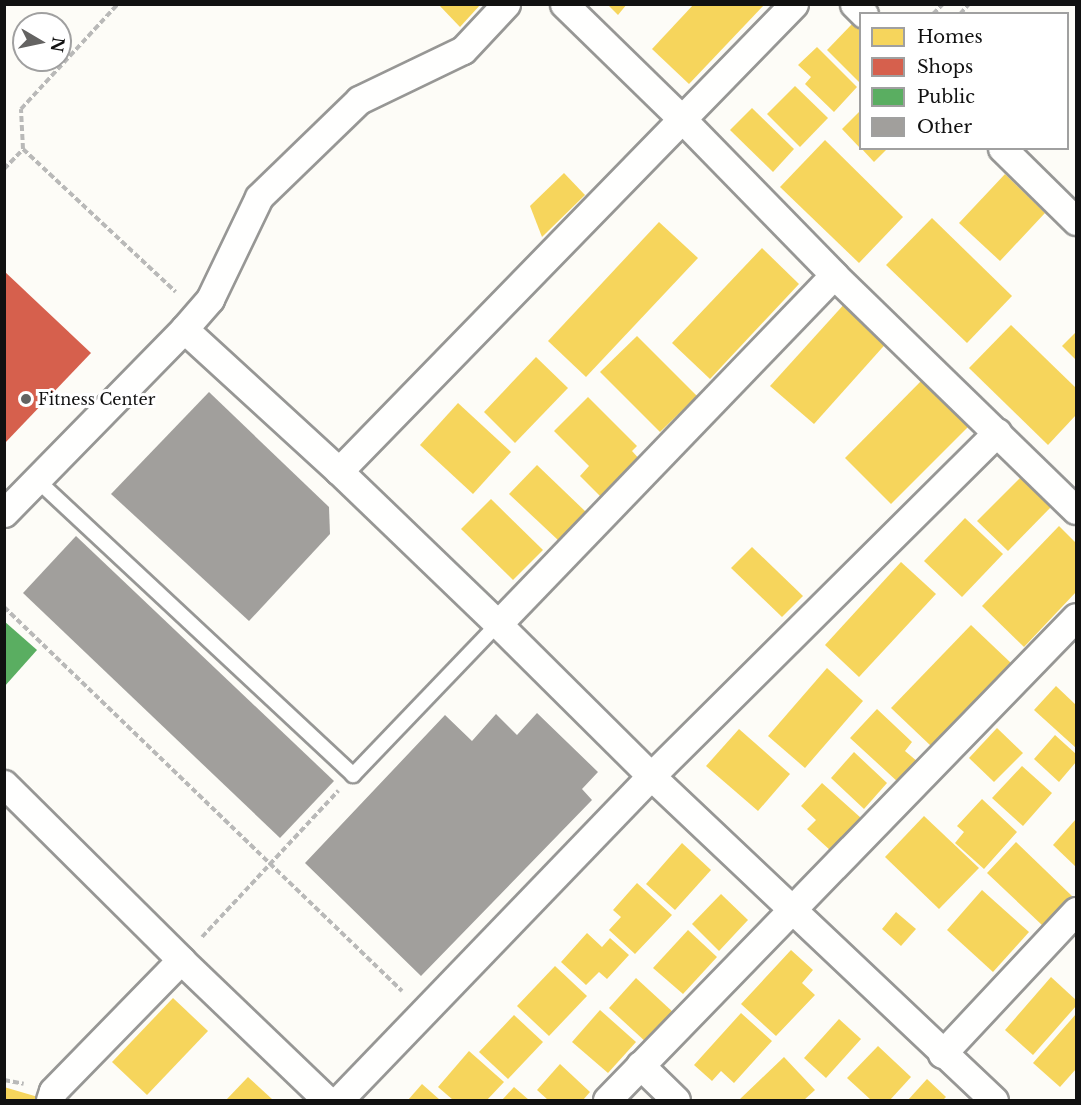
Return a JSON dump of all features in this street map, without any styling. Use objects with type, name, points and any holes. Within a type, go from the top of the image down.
[{"type":"street","points":[[4,513],[38,481],[210,299],[259,197],[359,100],[462,50],[506,4]]},
{"type":"street","points":[[564,4],[682,119],[834,275],[1077,510]]},
{"type":"street","points":[[339,471],[794,4]]},
{"type":"street","points":[[1004,150],[1077,221]]},
{"type":"street","points":[[498,624],[834,275]]},
{"type":"street","points":[[191,321],[339,471],[651,776],[993,1101]]},
{"type":"street","points":[[339,1101],[651,776],[997,432]]},
{"type":"street","points":[[607,1101],[1077,617]]},
{"type":"street","points":[[4,784],[327,1101]]},
{"type":"street","points":[[942,1054],[1077,911]]},
{"type":"street","points":[[50,1101],[53,1091],[181,960]]},
{"type":"street","points":[[640,1065],[676,1101]]},
{"type":"lane","points":[[38,481],[353,775],[498,624]]},
{"type":"path","points":[[118,4],[21,110],[23,149],[191,321]]},
{"type":"path","points":[[4,170],[23,149]]},
{"type":"path","points":[[4,608],[424,1013]]},
{"type":"path","points":[[181,960],[353,775]]},
{"type":"building: Homes","points":[[438,4],[481,4],[460,27]]},
{"type":"building: Homes","points":[[607,4],[627,4],[618,15]]},
{"type":"building: Homes","points":[[694,4],[765,4],[689,84],[652,49]]},
{"type":"building: Homes","points":[[853,23],[859,29],[859,82],[827,50]]},
{"type":"building: Homes","points":[[817,47],[857,87],[834,112],[805,84],[811,77],[798,65]]},
{"type":"building: Homes","points":[[795,86],[828,118],[800,147],[767,114]]},
{"type":"building: Homes","points":[[752,108],[794,149],[773,172],[730,130]]},
{"type":"building: Homes","points":[[859,112],[859,147],[842,129]]},
{"type":"building: Homes","points":[[825,140],[903,217],[859,263],[780,187]]},
{"type":"building: Homes","points":[[863,150],[886,150],[874,162]]},
{"type":"building: Homes","points":[[564,173],[585,195],[542,237],[530,206]]},
{"type":"building: Homes","points":[[1005,174],[1045,213],[1000,261],[959,223]]},
{"type":"building: Homes","points":[[932,218],[1012,296],[967,343],[886,265]]},
{"type":"building: Homes","points":[[659,222],[698,258],[586,377],[548,341]]},
{"type":"building: Homes","points":[[762,248],[799,284],[710,379],[672,343]]},
{"type":"building: Homes","points":[[847,301],[890,339],[814,424],[770,386]]},
{"type":"building: Homes","points":[[1011,325],[1076,388],[1076,415],[1048,445],[969,368]]},
{"type":"building: Homes","points":[[1076,332],[1076,360],[1062,346]]},
{"type":"building: Homes","points":[[637,336],[697,396],[660,432],[600,372]]},
{"type":"building: Homes","points":[[536,357],[568,388],[515,443],[484,412]]},
{"type":"building: Homes","points":[[925,377],[972,423],[891,504],[845,458]]},
{"type":"building: Homes","points":[[588,397],[637,446],[632,451],[642,462],[604,500],[580,476],[589,466],[554,431]]},
{"type":"building: Homes","points":[[458,403],[511,452],[473,494],[420,445]]},
{"type":"building: Homes","points":[[537,465],[586,512],[559,541],[509,494]]},
{"type":"building: Homes","points":[[1021,477],[1051,507],[1008,551],[977,521]]},
{"type":"building: Homes","points":[[491,499],[543,550],[513,580],[461,529]]},
{"type":"building: Homes","points":[[965,518],[1003,554],[962,597],[924,561]]},
{"type":"building: Homes","points":[[1059,526],[1076,543],[1076,592],[1024,647],[982,606]]},
{"type":"building: Homes","points":[[752,547],[803,596],[782,617],[731,568]]},
{"type":"building: Homes","points":[[901,562],[936,594],[859,677],[825,645]]},
{"type":"building: Homes","points":[[971,625],[1011,663],[931,746],[891,708]]},
{"type":"building: Homes","points":[[827,668],[863,701],[805,768],[768,736]]},
{"type":"building: Homes","points":[[1056,686],[1076,705],[1076,748],[1034,710]]},
{"type":"building: Homes","points":[[877,709],[912,742],[905,751],[918,762],[899,783],[850,738]]},
{"type":"building: Homes","points":[[997,728],[1023,753],[994,782],[969,758]]},
{"type":"building: Homes","points":[[739,729],[790,774],[758,811],[706,766]]},
{"type":"building: Homes","points":[[1055,735],[1076,754],[1076,762],[1059,782],[1034,759]]},
{"type":"building: Homes","points":[[854,752],[887,783],[864,809],[831,778]]},
{"type":"building: Homes","points":[[1022,766],[1052,793],[1023,826],[992,798]]},
{"type":"building: Homes","points":[[822,783],[861,818],[831,851],[807,829],[816,820],[801,806]]},
{"type":"building: Homes","points":[[982,799],[1017,832],[984,869],[955,843],[964,832],[957,826]]},
{"type":"building: Homes","points":[[924,816],[979,868],[939,909],[885,857]]},
{"type":"building: Homes","points":[[1076,819],[1076,867],[1053,845]]},
{"type":"building: Homes","points":[[1016,842],[1072,896],[1043,926],[987,873]]},
{"type":"building: Homes","points":[[682,843],[711,870],[675,910],[646,884]]},
{"type":"building: Homes","points":[[637,883],[672,915],[635,954],[609,930],[621,917],[613,910]]},
{"type":"building: Homes","points":[[982,890],[1029,932],[993,972],[947,930]]},
{"type":"building: Homes","points":[[721,894],[748,920],[719,951],[692,924]]},
{"type":"building: Homes","points":[[896,912],[916,929],[901,946],[882,929]]},
{"type":"building: Homes","points":[[688,930],[717,957],[683,994],[653,968]]},
{"type":"building: Homes","points":[[587,933],[602,947],[610,938],[629,955],[607,979],[599,972],[586,985],[561,962]]},
{"type":"building: Homes","points":[[791,950],[813,970],[802,983],[815,995],[776,1036],[741,1004]]},
{"type":"building: Homes","points":[[555,966],[587,996],[549,1036],[517,1006]]},
{"type":"building: Homes","points":[[1051,977],[1076,1000],[1076,1006],[1033,1055],[1005,1030]]},
{"type":"building: Homes","points":[[636,978],[674,1013],[647,1043],[609,1008]]},
{"type":"building: Homes","points":[[173,998],[208,1031],[147,1095],[112,1062]]},
{"type":"building: Homes","points":[[600,1010],[636,1042],[608,1073],[572,1042]]},
{"type":"building: Homes","points":[[741,1013],[772,1041],[734,1083],[721,1071],[712,1081],[694,1065]]},
{"type":"building: Homes","points":[[1076,1014],[1076,1069],[1060,1087],[1033,1063]]},
{"type":"building: Homes","points":[[514,1015],[543,1042],[508,1079],[479,1052]]},
{"type":"building: Homes","points":[[839,1019],[861,1039],[826,1078],[804,1058]]},
{"type":"building: Homes","points":[[878,1046],[911,1077],[890,1100],[871,1100],[847,1078]]},
{"type":"building: Homes","points":[[469,1051],[504,1082],[487,1100],[453,1100],[438,1087]]},
{"type":"building: Homes","points":[[784,1057],[815,1090],[804,1100],[739,1100]]},
{"type":"building: Homes","points":[[560,1064],[590,1092],[583,1100],[548,1100],[537,1090]]},
{"type":"building: Homes","points":[[248,1077],[273,1100],[226,1100]]},
{"type":"building: Homes","points":[[927,1079],[946,1097],[943,1100],[908,1100]]},
{"type":"building: Homes","points":[[422,1084],[440,1100],[408,1100]]},
{"type":"building: Homes","points":[[4,1087],[38,1097],[36,1100],[4,1100]]},
{"type":"building: Homes","points":[[514,1087],[529,1100],[502,1100]]},
{"type":"building: Shops","name":"Fitness Center","points":[[4,271],[91,353],[4,444]]},
{"type":"building: Public","points":[[4,621],[37,650],[4,687]]},
{"type":"building: Other","points":[[209,392],[329,507],[330,534],[249,621],[111,494]]},
{"type":"building: Other","points":[[76,536],[334,781],[280,838],[23,593]]},
{"type":"building: Other","points":[[537,713],[598,772],[582,789],[592,800],[421,976],[305,863],[445,715],[472,741],[496,714],[517,735]]},
{"type":"place","name":"Fitness Center","points":[[26,399]]}]
